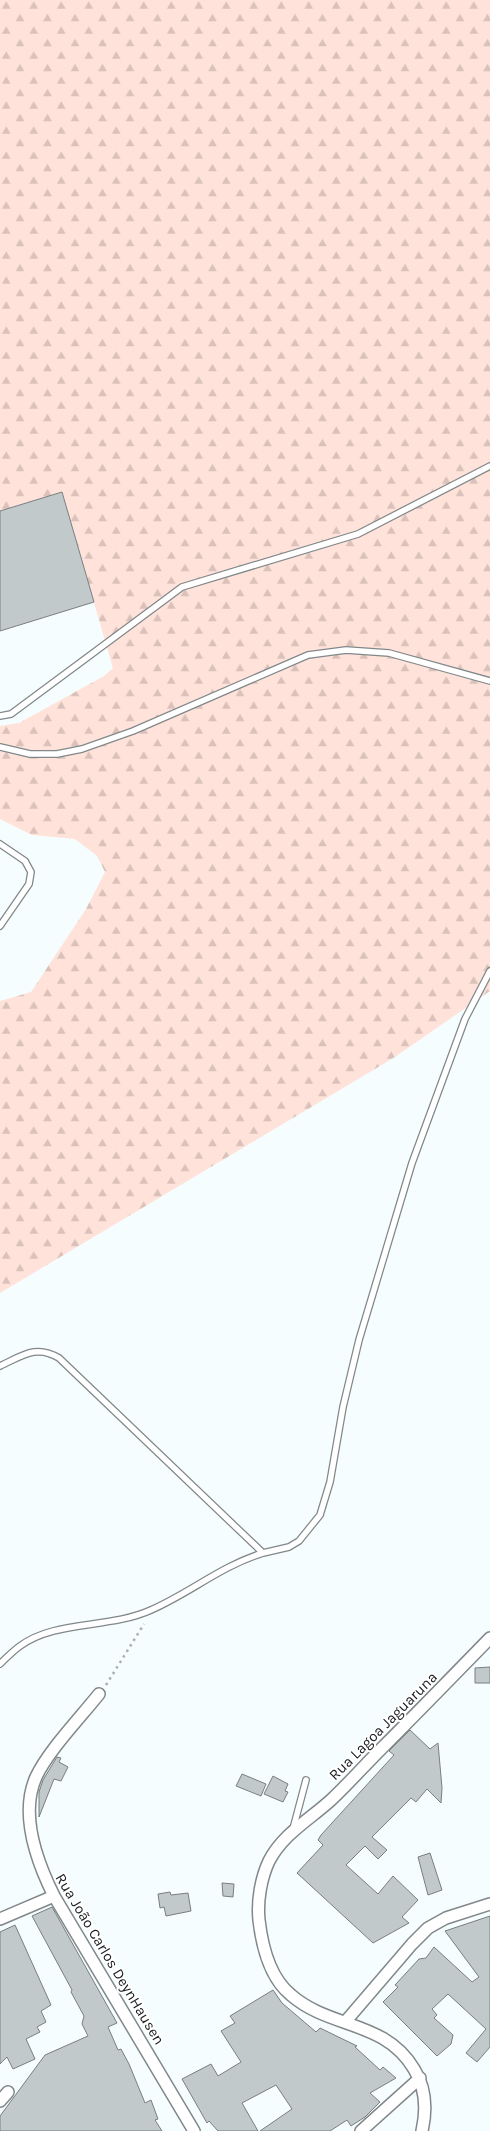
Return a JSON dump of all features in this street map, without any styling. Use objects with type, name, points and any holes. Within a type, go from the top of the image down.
[{"type":"street","name":"Rua Lagoa Jaguaruna","points":[[420,2078],[408,2059],[393,2044],[376,2034],[346,2021],[313,2012],[289,1994],[273,1973],[264,1946],[259,1919],[261,1886],[270,1860],[293,1829],[330,1801],[490,1638]]},
{"type":"street","name":"Rua João Carlos DeynHausen","points":[[100,1694],[36,1778],[30,1804],[32,1839],[42,1872],[54,1896],[194,2131]]},
{"type":"street","points":[[0,1919],[54,1896]]},
{"type":"street","points":[[346,2021],[428,1928],[446,1918],[490,1904]]},
{"type":"street","points":[[361,2131],[420,2078]]},
{"type":"street","points":[[420,2078],[426,2111],[422,2131]]},
{"type":"street","points":[[0,2101],[8,2092]]},
{"type":"lane","points":[[0,716],[10,714],[182,587],[358,534],[490,466]]},
{"type":"lane","points":[[0,747],[30,754],[57,754],[82,749],[133,730],[308,655],[346,650],[389,653],[490,681]]},
{"type":"lane","points":[[0,844],[25,861],[31,872],[29,884],[0,926]]},
{"type":"lane","points":[[0,1664],[20,1646],[41,1635],[64,1628],[105,1624],[132,1618],[153,1610],[231,1564],[263,1553],[289,1547],[299,1542],[320,1515],[330,1482],[343,1407],[359,1340],[412,1163],[465,1019],[490,971]]},
{"type":"lane","points":[[0,1366],[30,1352],[40,1350],[49,1352],[59,1358],[263,1553]]},
{"type":"lane","points":[[293,1829],[306,1780]]},
{"type":"path","points":[[100,1694],[153,1610]]},
{"type":"green space","points":[[0,0],[490,0],[490,991],[395,1057],[0,1293],[0,1001],[31,992],[86,909],[105,872],[97,856],[75,839],[32,835],[0,819],[0,726],[19,723],[104,676],[113,668],[62,493],[0,511]]},
{"type":"building","points":[[62,492],[94,602],[0,631],[0,511]]},
{"type":"building","points":[[490,1667],[490,1683],[475,1683],[475,1668]]},
{"type":"building","points":[[410,1730],[430,1749],[438,1743],[442,1788],[441,1803],[427,1789],[416,1802],[411,1798],[372,1837],[387,1850],[378,1859],[365,1846],[346,1865],[378,1894],[393,1876],[418,1900],[402,1917],[409,1923],[373,1943],[297,1873],[323,1845],[318,1840],[321,1835],[394,1755],[389,1751]]},
{"type":"building","points":[[57,1757],[61,1758],[59,1762],[68,1767],[61,1781],[54,1779],[39,1817],[39,1792],[43,1780]]},
{"type":"building","points":[[242,1774],[266,1784],[261,1796],[236,1786]]},
{"type":"building","points":[[273,1776],[288,1784],[285,1791],[288,1792],[283,1802],[264,1794]]},
{"type":"building","points":[[430,1853],[442,1890],[428,1895],[418,1857]]},
{"type":"building","points":[[222,1883],[234,1884],[233,1897],[223,1896]]},
{"type":"building","points":[[170,1892],[171,1895],[188,1893],[191,1911],[166,1916],[164,1907],[160,1908],[158,1894]]},
{"type":"building","points":[[52,1907],[117,2023],[108,2027],[118,2050],[121,2049],[129,2064],[145,2103],[151,2100],[158,2119],[155,2120],[162,2131],[0,2131],[0,2116],[45,2055],[88,2036],[82,2024],[84,2016],[71,1992],[72,1990],[32,1916]]},
{"type":"building","points":[[490,1916],[490,2047],[477,2062],[466,2053],[486,2029],[448,1994],[432,2009],[437,2015],[434,2018],[453,2035],[451,2044],[437,2056],[383,2002],[398,1987],[395,1985],[419,1959],[426,1958],[434,1947],[472,1982],[479,1977],[445,1931]]},
{"type":"building","points":[[15,1925],[51,2005],[41,2011],[46,2022],[37,2027],[40,2032],[26,2039],[35,2059],[13,2069],[7,2057],[0,2064],[0,1932]]},
{"type":"building","points":[[273,1990],[282,2003],[316,2032],[320,2028],[357,2046],[355,2047],[380,2070],[383,2067],[396,2078],[370,2093],[380,2102],[365,2117],[351,2126],[347,2120],[330,2131],[260,2131],[292,2109],[276,2085],[242,2103],[258,2131],[218,2131],[209,2121],[207,2123],[182,2079],[211,2064],[218,2076],[241,2062],[221,2031],[235,2023],[230,2016]]}]
